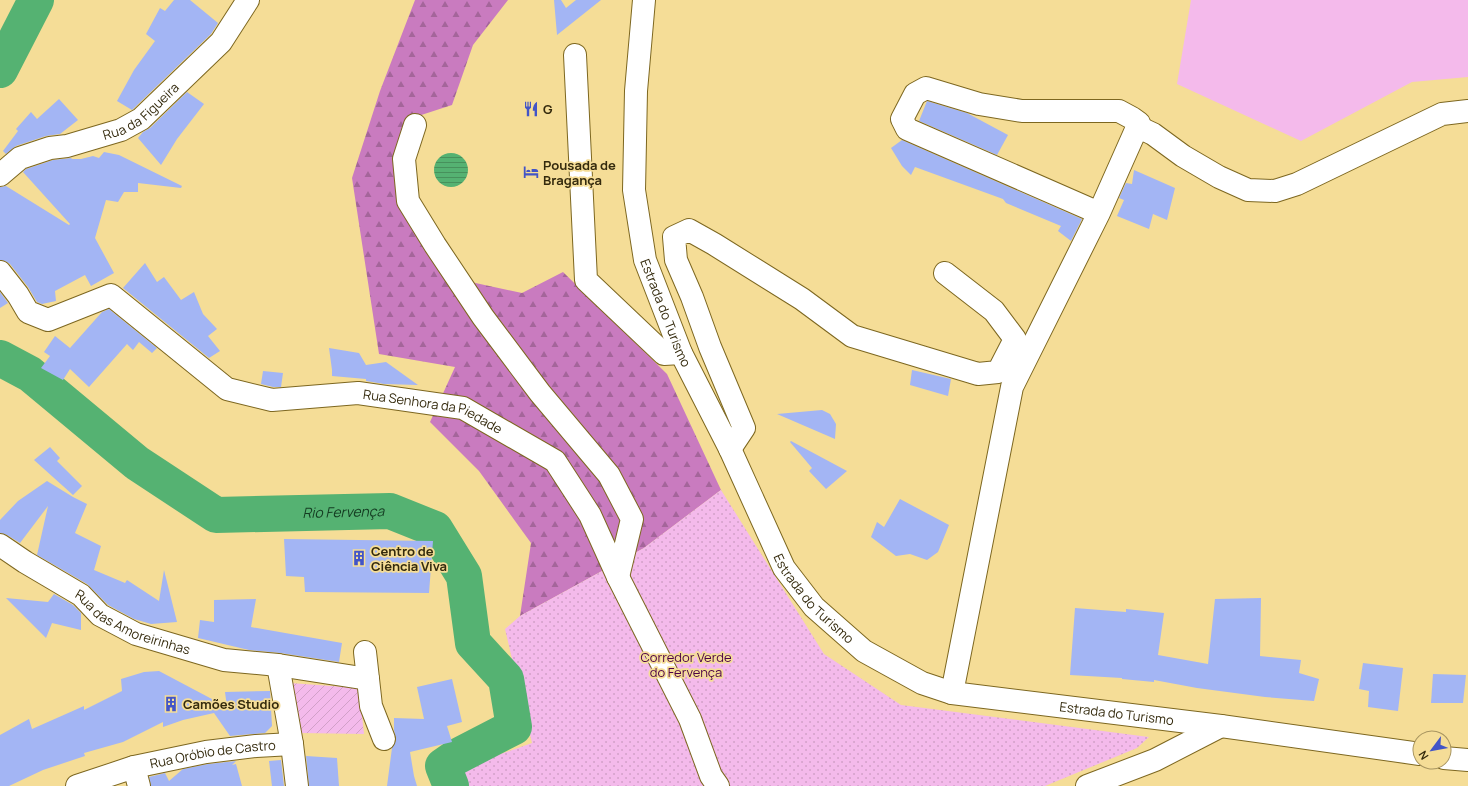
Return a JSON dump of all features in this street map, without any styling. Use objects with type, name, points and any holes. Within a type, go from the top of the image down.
[{"type":"street","name":"Rua da Figueira","points":[[0,175],[20,158],[50,148],[67,146],[121,130],[141,119],[221,42],[248,0]]},
{"type":"street","name":"Estrada do Turismo","points":[[644,0],[636,91],[634,190],[645,260],[681,353],[730,449],[784,568],[814,607],[864,651],[922,683],[952,693],[1221,726],[1412,753]]},
{"type":"street","points":[[575,55],[586,280],[664,354],[681,353]]},
{"type":"street","points":[[952,693],[1012,387],[1099,212],[1139,123],[1119,111],[1022,110],[979,104],[926,88],[915,94],[902,119],[907,129],[1099,212]]},
{"type":"street","points":[[1138,127],[1153,134],[1183,156],[1219,177],[1248,190],[1275,191],[1297,184],[1442,114],[1468,111]]},
{"type":"street","points":[[415,125],[404,158],[408,201],[434,245],[483,317],[540,393],[609,475],[632,519],[618,577]]},
{"type":"street","points":[[730,449],[744,428],[676,260],[674,237],[689,230],[802,299],[852,336],[978,374],[998,372],[1015,339],[994,311],[945,272]]},
{"type":"street","name":"Rua Senhora da Piedade","points":[[0,272],[18,295],[28,312],[48,320],[111,295],[226,389],[272,400],[358,393],[463,408],[555,461],[590,515],[618,577],[690,719],[711,776],[718,786]]},
{"type":"street","name":"Rua das Amoreirinhas","points":[[0,545],[25,562],[81,595],[100,615],[136,634],[224,660],[368,679]]},
{"type":"street","points":[[365,652],[372,706],[384,739]]},
{"type":"street","points":[[196,665],[224,660]]},
{"type":"street","points":[[278,666],[292,744],[297,786]]},
{"type":"street","points":[[1087,786],[1155,760],[1221,726]]},
{"type":"street","points":[[1455,759],[1468,743]]},
{"type":"street","name":"Rua Oróbio de Castro","points":[[77,786],[137,777],[206,752],[292,744]]},
{"type":"green space","points":[[415,0],[508,0],[473,45],[452,105],[409,119],[397,170],[457,279],[522,293],[563,272],[667,374],[721,490],[644,548],[520,616],[531,543],[479,471],[430,422],[455,367],[379,354],[352,178],[380,91]]},
{"type":"green space","points":[[1191,0],[1468,0],[1468,77],[1412,82],[1301,141],[1177,84]]},
{"type":"green space","name":"Corredor Verde do Fervença","points":[[721,490],[824,654],[901,705],[1149,737],[1137,748],[1045,786],[464,786],[458,769],[532,743],[505,629],[520,616],[644,548]]},
{"type":"green space","points":[[290,683],[359,688],[364,734],[299,733]]},
{"type":"shaded area","points":[[448,153],[454,153],[458,154],[465,160],[468,170],[467,177],[461,184],[454,187],[448,187],[444,186],[437,180],[434,173],[434,167],[435,163],[441,156]]},
{"type":"shaded area","points":[[515,680],[527,732],[461,762],[452,775],[456,778],[450,783],[444,785],[437,756],[507,722],[499,684]]},
{"type":"building","points":[[174,0],[190,0],[218,23],[211,34],[132,110],[117,101],[134,70],[155,41],[146,34],[160,8],[165,11]]},
{"type":"building","points":[[554,0],[561,0],[566,8],[576,0],[601,0],[557,35]]},
{"type":"building","points":[[187,92],[204,104],[177,139],[161,165],[138,138]]},
{"type":"building","points":[[59,99],[78,120],[60,134],[46,136],[16,146],[6,154],[3,151],[18,131],[16,129],[31,112],[37,119]]},
{"type":"building","points":[[927,101],[967,113],[1008,135],[997,155],[919,121]]},
{"type":"building","points":[[902,140],[1082,219],[1071,241],[1058,231],[1061,226],[1006,203],[1003,199],[915,167],[911,175],[902,166],[891,148]]},
{"type":"building","points":[[104,152],[119,155],[182,186],[181,188],[138,183],[138,192],[124,192],[118,202],[106,200],[95,238],[114,273],[91,286],[85,275],[55,291],[56,301],[42,304],[37,302],[28,287],[10,264],[0,260],[0,187],[6,186],[69,225],[70,224],[23,172],[26,169],[53,160],[71,158],[81,159],[93,156],[99,158]]},
{"type":"building","points":[[1134,170],[1175,188],[1167,220],[1153,214],[1149,229],[1117,216],[1124,200],[1119,198],[1126,183],[1132,184]]},
{"type":"building","points":[[145,263],[157,282],[164,277],[181,300],[194,292],[203,314],[217,329],[208,336],[220,351],[209,358],[123,288]]},
{"type":"building","points":[[0,292],[8,303],[0,308]]},
{"type":"building","points":[[109,309],[157,348],[152,353],[139,342],[133,350],[127,344],[89,387],[70,369],[63,380],[41,368],[50,356],[44,352],[55,336],[70,348],[102,312]]},
{"type":"building","points":[[329,348],[359,353],[366,365],[386,362],[418,385],[384,384],[366,381],[366,379],[332,376]]},
{"type":"building","points":[[912,370],[951,379],[948,396],[910,385]]},
{"type":"building","points":[[263,371],[283,373],[281,387],[261,384]]},
{"type":"building","points":[[822,410],[830,414],[836,424],[835,439],[777,414]]},
{"type":"building","points":[[791,441],[847,471],[826,489],[809,471],[812,468],[790,442]]},
{"type":"building","points":[[50,447],[60,458],[57,461],[82,486],[73,495],[34,460]]},
{"type":"building","points":[[47,481],[87,504],[75,533],[101,546],[94,570],[125,583],[127,580],[159,601],[164,570],[177,622],[151,624],[134,619],[108,605],[87,584],[37,555],[48,506],[20,543],[7,535],[0,533],[0,520],[18,501]]},
{"type":"building","points":[[900,499],[949,525],[938,552],[927,560],[910,554],[896,556],[871,537],[877,522],[884,527]]},
{"type":"building","name":"Centro de Ciência Viva","points":[[284,539],[433,541],[429,593],[305,592],[304,577],[286,576]]},
{"type":"building","points":[[54,594],[73,605],[81,613],[81,630],[52,623],[46,638],[6,598],[48,602]]},
{"type":"building","points":[[1261,598],[1260,656],[1301,660],[1299,673],[1319,679],[1314,701],[1265,697],[1197,688],[1154,680],[1154,682],[1122,678],[1070,675],[1075,608],[1126,612],[1126,609],[1164,613],[1158,655],[1208,664],[1215,599]]},
{"type":"building","points":[[256,599],[251,627],[342,643],[339,662],[249,650],[198,638],[200,620],[214,622],[214,600]]},
{"type":"building","points":[[1363,663],[1403,668],[1398,711],[1368,707],[1369,691],[1359,689]]},
{"type":"building","points":[[159,671],[227,707],[225,692],[270,691],[272,726],[265,733],[230,736],[214,713],[183,720],[163,727],[163,722],[123,742],[84,753],[85,756],[43,770],[9,786],[0,786],[0,735],[29,719],[32,729],[84,706],[84,710],[122,691],[121,679],[144,672]]},
{"type":"building","points":[[1433,674],[1466,675],[1463,703],[1431,703]]},
{"type":"building","points":[[452,679],[462,722],[447,726],[452,742],[410,752],[417,786],[387,786],[392,748],[396,740],[394,718],[424,719],[417,687]]},
{"type":"building","points":[[306,756],[337,758],[339,786],[309,786]]},
{"type":"building","points":[[281,760],[284,786],[272,786],[269,761]]},
{"type":"building","points":[[236,761],[232,765],[236,764],[242,786],[151,786],[149,777],[165,773],[169,781],[183,769],[208,764]]},
{"type":"waterway","name":"Rio Fervença","points":[[0,70],[36,0]]},
{"type":"waterway","name":"Rio Fervença","points":[[0,358],[30,374],[137,463],[216,515],[390,511],[435,529],[464,576],[473,643],[506,679],[514,727],[456,757],[443,766],[451,786]]},
{"type":"place","name":"G","points":[[531,109]]},
{"type":"place","name":"Pousada de Bragança","points":[[531,172]]},
{"type":"place","name":"Centro de Ciência Viva","points":[[359,558]]},
{"type":"place","name":"Camões Studio","points":[[171,704]]}]
